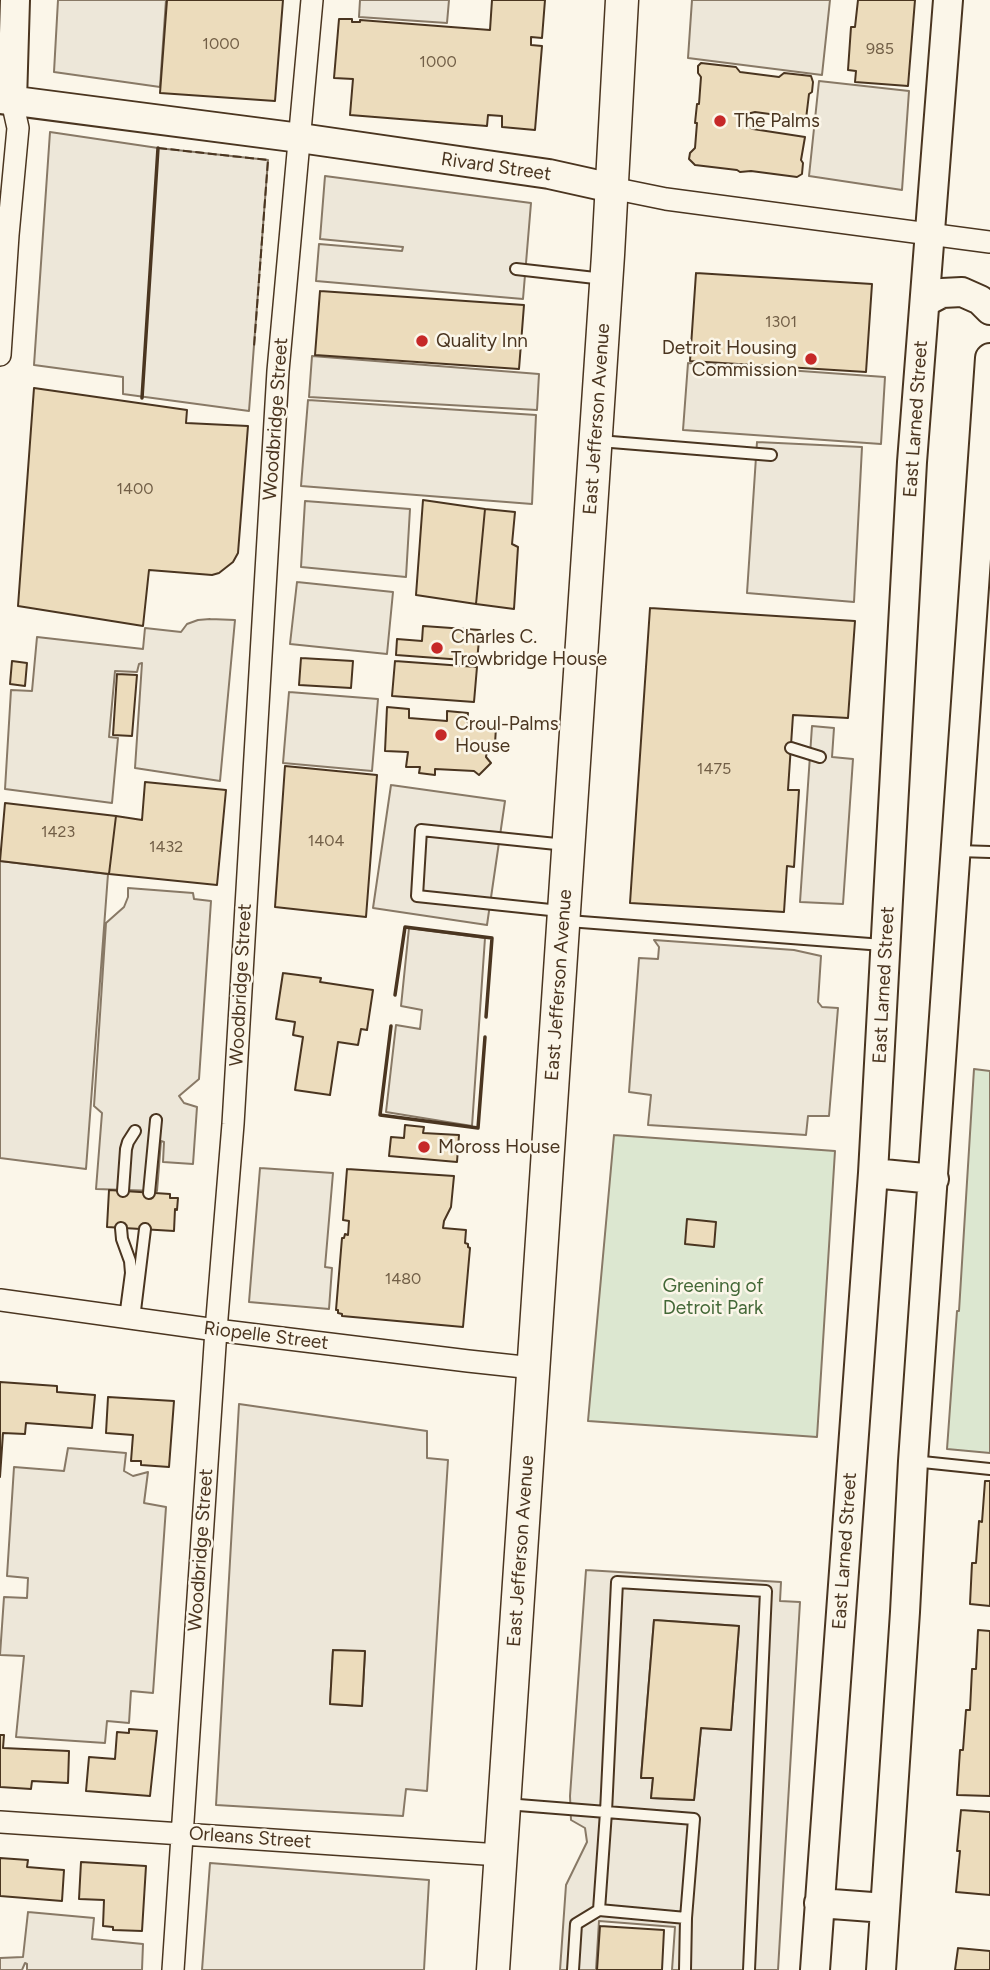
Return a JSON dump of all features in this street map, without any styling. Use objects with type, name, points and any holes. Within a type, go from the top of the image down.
[{"type":"main road","name":"East Jefferson Avenue","points":[[493,1970],[612,188],[622,0]]},
{"type":"street","points":[[0,355],[18,128],[6,100],[15,0]]},
{"type":"street","name":"Woodbridge Street","points":[[173,1970],[216,1330],[233,1124],[278,371],[312,0]]},
{"type":"street","name":"East Larned Street","points":[[815,1970],[873,1173],[912,462],[948,0]]},
{"type":"street","name":"Rivard Street","points":[[6,100],[300,138],[549,174],[666,199],[990,242]]},
{"type":"street","points":[[925,302],[942,293],[962,292],[980,300],[990,310]]},
{"type":"street","points":[[881,1970],[913,1461],[990,358]]},
{"type":"street","points":[[873,1173],[934,1179]]},
{"type":"street","name":"Riopelle Street","points":[[0,1300],[216,1330],[533,1368]]},
{"type":"street","name":"Orleans Street","points":[[0,1822],[500,1855]]},
{"type":"street","points":[[819,1903],[885,1908]]},
{"type":"lane","points":[[516,269],[606,279]]},
{"type":"lane","points":[[595,440],[771,455]]},
{"type":"lane","points":[[791,748],[820,757]]},
{"type":"lane","points":[[568,845],[421,830],[417,895],[564,916],[886,946]]},
{"type":"lane","points":[[957,851],[990,852]]},
{"type":"lane","points":[[149,1193],[156,1120]]},
{"type":"lane","points":[[123,1191],[126,1149],[135,1131]]},
{"type":"lane","points":[[121,1228],[130,1261],[130,1318]]},
{"type":"lane","points":[[130,1318],[145,1229]]},
{"type":"lane","points":[[913,1461],[990,1469]]},
{"type":"lane","points":[[599,1910],[617,1582],[766,1591],[749,1970]]},
{"type":"lane","points":[[504,1804],[694,1819],[685,1970]]},
{"type":"lane","points":[[573,1970],[576,1924],[599,1910],[686,1919]]},
{"type":"green space","points":[[974,1069],[990,1071],[990,1453],[947,1449],[959,1311]]},
{"type":"green space","name":"Greening of Detroit Park","points":[[614,1135],[835,1151],[817,1437],[588,1421]]},
{"type":"shaded area","points":[[58,0],[166,0],[160,87],[54,72]]},
{"type":"shaded area","points":[[360,0],[449,0],[447,23],[359,17]]},
{"type":"shaded area","points":[[692,0],[830,0],[822,75],[688,58]]},
{"type":"shaded area","points":[[819,81],[909,91],[902,190],[809,176]]},
{"type":"shaded area","points":[[50,132],[158,148],[268,160],[249,411],[123,394],[123,377],[34,365]]},
{"type":"shaded area","points":[[325,176],[531,203],[523,299],[316,281],[319,244],[402,251],[403,247],[320,239]]},
{"type":"shaded area","points":[[312,356],[539,374],[537,410],[309,397]]},
{"type":"shaded area","points":[[688,363],[885,377],[881,444],[683,430]]},
{"type":"shaded area","points":[[308,400],[536,415],[532,504],[301,486]]},
{"type":"shaded area","points":[[757,442],[862,447],[854,602],[747,593]]},
{"type":"shaded area","points":[[305,501],[410,509],[406,577],[301,567]]},
{"type":"shaded area","points":[[297,582],[393,592],[387,654],[290,644]]},
{"type":"shaded area","points":[[210,619],[235,620],[220,781],[135,768],[142,663],[139,664],[137,672],[115,671],[109,737],[118,738],[112,803],[5,789],[11,690],[32,691],[37,637],[143,649],[145,628],[181,632],[187,624]]},
{"type":"shaded area","points":[[289,692],[378,699],[372,771],[283,763]]},
{"type":"shaded area","points":[[812,726],[834,728],[832,757],[853,759],[843,904],[800,902]]},
{"type":"shaded area","points":[[391,785],[505,801],[487,925],[373,908]]},
{"type":"shaded area","points":[[0,861],[108,874],[86,1169],[0,1158]]},
{"type":"shaded area","points":[[128,888],[193,893],[194,899],[211,901],[199,1079],[179,1096],[184,1103],[197,1107],[193,1164],[163,1162],[164,1142],[161,1141],[157,1191],[96,1189],[102,1113],[94,1106],[106,923],[124,907]]},
{"type":"shaded area","points":[[409,928],[485,938],[472,1126],[386,1112],[396,1025],[420,1029],[422,1010],[401,1006]]},
{"type":"shaded area","points":[[654,940],[794,950],[821,956],[818,1002],[822,1007],[838,1008],[829,1116],[808,1116],[806,1135],[648,1125],[651,1095],[629,1092],[639,958],[658,959],[659,947]]},
{"type":"shaded area","points":[[260,1168],[333,1173],[325,1267],[332,1268],[329,1309],[249,1302]]},
{"type":"shaded area","points":[[239,1404],[427,1431],[427,1458],[448,1460],[427,1791],[406,1789],[403,1816],[216,1805]],"holes":[[[333,1650],[365,1652],[362,1706],[330,1704]]]},
{"type":"shaded area","points":[[68,1448],[126,1453],[124,1471],[133,1476],[148,1472],[144,1503],[166,1507],[153,1693],[131,1691],[129,1723],[107,1721],[105,1743],[16,1737],[24,1656],[0,1655],[4,1597],[27,1598],[28,1578],[7,1576],[14,1467],[64,1471]]},
{"type":"shaded area","points":[[586,1570],[781,1582],[780,1601],[800,1602],[778,1970],[672,1970],[675,1927],[599,1921],[596,1970],[560,1970],[566,1885],[587,1842],[585,1828],[571,1820],[570,1796]],"holes":[[[654,1620],[739,1626],[731,1730],[701,1728],[694,1800],[651,1798],[653,1778],[641,1777]]]},
{"type":"shaded area","points":[[210,1863],[429,1880],[424,1970],[202,1970]]},
{"type":"shaded area","points":[[28,1912],[94,1918],[92,1939],[143,1944],[142,1970],[27,1970],[25,1963],[22,1970],[0,1970],[0,1958],[23,1957]]},
{"type":"building","points":[[167,0],[283,0],[275,101],[160,93]]},
{"type":"building","points":[[492,0],[545,0],[542,38],[531,37],[531,45],[542,46],[535,130],[502,127],[502,116],[488,115],[487,126],[350,115],[353,79],[334,78],[339,19],[490,30]]},
{"type":"building","points":[[858,0],[915,0],[908,86],[855,82],[856,71],[848,70],[851,27],[855,27]]},
{"type":"building","name":"The Palms","points":[[701,63],[736,67],[740,72],[779,77],[784,73],[811,76],[812,92],[809,94],[806,119],[755,112],[747,114],[745,125],[753,129],[805,137],[801,160],[802,174],[797,177],[740,172],[695,165],[689,159],[695,148],[695,123],[701,77],[698,66]]},
{"type":"building","points":[[696,273],[872,284],[866,372],[690,361]]},
{"type":"building","points":[[320,291],[524,305],[519,369],[315,355]]},
{"type":"building","points":[[34,388],[187,410],[186,423],[248,426],[238,553],[233,562],[212,575],[149,570],[143,626],[18,606]]},
{"type":"building","points":[[423,500],[485,509],[476,604],[416,595]]},
{"type":"building","points":[[485,509],[515,512],[512,544],[518,547],[514,609],[476,604]]},
{"type":"building","points":[[650,608],[855,621],[848,718],[793,715],[788,790],[799,790],[794,867],[787,866],[784,912],[630,903]]},
{"type":"building","name":"Charles C. Trowbridge House","points":[[423,626],[480,630],[477,661],[396,655],[397,639],[422,641]]},
{"type":"building","points":[[301,658],[353,661],[351,688],[299,685]]},
{"type":"building","points":[[12,661],[27,663],[25,686],[10,684]]},
{"type":"building","points":[[395,661],[477,667],[474,702],[392,696]]},
{"type":"building","points":[[117,674],[137,675],[132,736],[113,735]]},
{"type":"building","name":"Croul-Palms House","points":[[387,707],[409,709],[409,718],[447,721],[447,711],[468,713],[467,725],[496,727],[495,744],[488,743],[486,757],[491,763],[479,775],[474,771],[435,769],[435,775],[419,773],[420,767],[406,767],[408,752],[385,751]]},
{"type":"building","points":[[285,766],[377,775],[366,917],[275,907]]},
{"type":"building","points":[[145,782],[226,790],[217,885],[109,874],[116,816],[142,820]]},
{"type":"building","points":[[5,803],[116,816],[109,874],[0,861]]},
{"type":"building","points":[[283,973],[321,978],[320,982],[373,990],[367,1030],[361,1029],[358,1045],[338,1042],[330,1095],[295,1090],[303,1037],[293,1035],[295,1022],[276,1019]]},
{"type":"building","name":"Moross House","points":[[405,1125],[424,1127],[423,1133],[459,1135],[457,1162],[389,1156],[391,1137],[404,1138]]},
{"type":"building","points":[[347,1169],[454,1176],[451,1207],[443,1228],[466,1230],[465,1243],[470,1248],[463,1327],[342,1316],[338,1313],[336,1310],[342,1238],[345,1234],[348,1235],[349,1221],[343,1220]]},
{"type":"building","points":[[109,1190],[170,1194],[170,1198],[178,1198],[174,1231],[107,1227]]},
{"type":"building","points":[[687,1219],[716,1222],[714,1247],[685,1244]]},
{"type":"building","points":[[0,1382],[57,1386],[57,1392],[95,1395],[92,1428],[26,1423],[25,1434],[3,1433],[0,1477]]},
{"type":"building","points":[[108,1397],[174,1401],[169,1467],[141,1465],[141,1461],[131,1461],[133,1435],[106,1433]]},
{"type":"building","points":[[985,1481],[990,1481],[990,1606],[970,1604],[972,1563],[976,1563]]},
{"type":"building","points":[[654,1620],[739,1626],[731,1730],[701,1728],[694,1800],[651,1798],[653,1778],[641,1778]]},
{"type":"building","points":[[978,1630],[990,1631],[990,1796],[957,1795],[966,1710],[970,1710],[972,1669],[976,1669]]},
{"type":"building","points":[[333,1650],[365,1651],[362,1706],[330,1704]]},
{"type":"building","points":[[129,1729],[157,1731],[150,1796],[86,1791],[89,1757],[115,1759],[117,1732],[129,1733]]},
{"type":"building","points":[[0,1735],[4,1735],[3,1748],[69,1751],[68,1783],[32,1781],[31,1789],[0,1787]]},
{"type":"building","points":[[961,1810],[990,1812],[990,1895],[956,1892]]},
{"type":"building","points":[[0,1858],[28,1860],[27,1867],[64,1870],[62,1901],[0,1896]]},
{"type":"building","points":[[81,1862],[146,1866],[142,1931],[113,1930],[113,1927],[103,1926],[104,1900],[79,1899]]},
{"type":"building","points":[[600,1926],[664,1930],[662,1970],[597,1970]]},
{"type":"building","points":[[958,1948],[990,1951],[990,1970],[955,1970]]},
{"type":"fence","points":[[158,148],[268,160],[254,347]]},
{"type":"wall","points":[[142,398],[158,148]]},
{"type":"wall","points":[[395,995],[405,927],[492,938],[486,1017]]},
{"type":"wall","points":[[391,1026],[380,1115],[478,1128],[485,1037]]},
{"type":"place","name":"The Palms","points":[[720,121]]},
{"type":"place","name":"Quality Inn","points":[[422,341]]},
{"type":"place","name":"Detroit Housing Commission","points":[[811,359]]},
{"type":"place","name":"Charles C. Trowbridge House","points":[[437,648]]},
{"type":"place","name":"Croul-Palms House","points":[[441,735]]},
{"type":"place","name":"Moross House","points":[[424,1147]]}]
